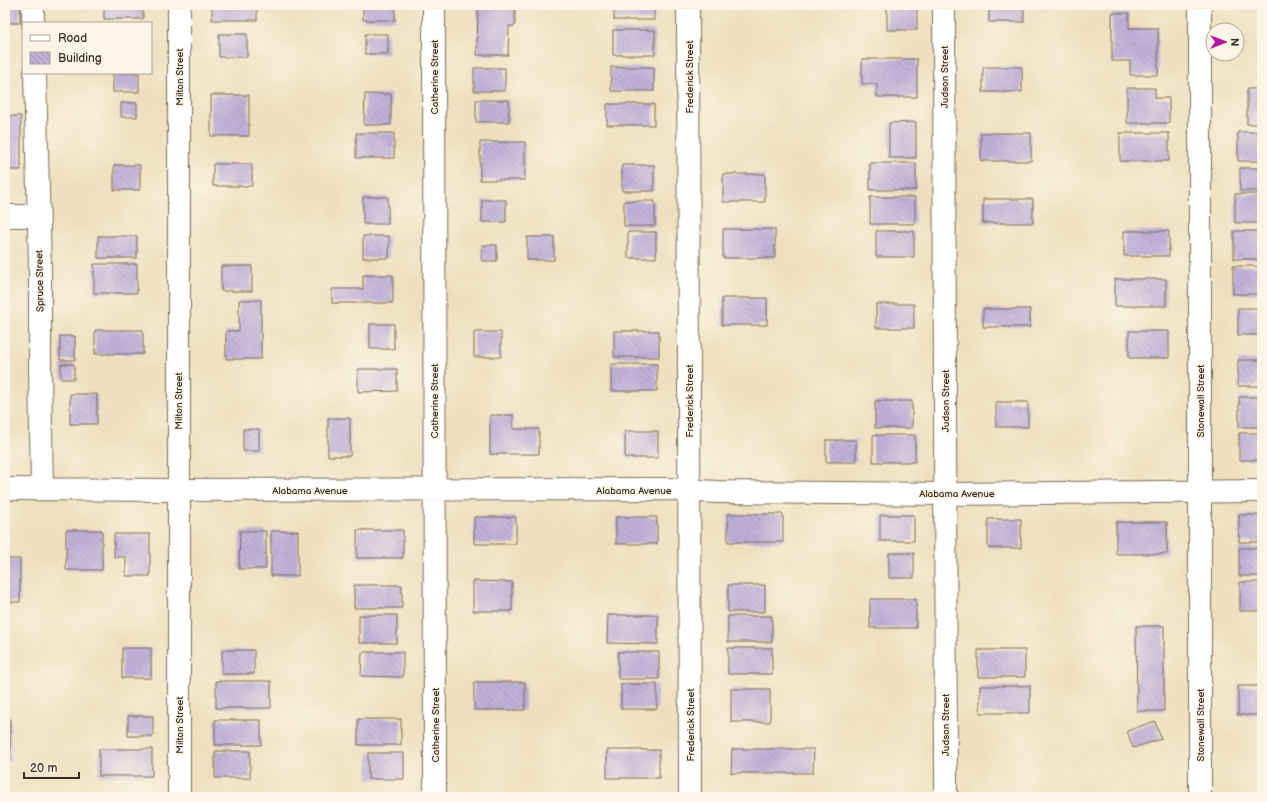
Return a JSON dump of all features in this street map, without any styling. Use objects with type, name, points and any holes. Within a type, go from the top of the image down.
[{"type":"street","points":[[33,5],[33,22]]},
{"type":"street","name":"Milton Street","points":[[179,5],[179,797]]},
{"type":"street","name":"Catherine Street","points":[[434,5],[435,797]]},
{"type":"street","name":"Frederick Street","points":[[688,5],[690,797]]},
{"type":"street","name":"Judson Street","points":[[944,5],[946,797]]},
{"type":"street","name":"Stonewall Street","points":[[1200,5],[1200,797]]},
{"type":"street","name":"Spruce Street","points":[[35,74],[40,267],[42,489]]},
{"type":"street","points":[[5,216],[38,216]]},
{"type":"street","name":"Alabama Avenue","points":[[5,489],[667,489],[725,492],[945,494],[1262,491]]},
{"type":"building","points":[[5,5],[20,5],[20,23],[5,23]]},
{"type":"building","points":[[104,5],[143,5],[143,19],[104,19]]},
{"type":"building","points":[[212,5],[257,5],[257,20],[212,20]]},
{"type":"building","points":[[363,5],[395,5],[395,20],[363,20]]},
{"type":"building","points":[[478,5],[515,5],[515,26],[509,26],[508,55],[477,55]]},
{"type":"building","points":[[614,5],[654,5],[654,20],[614,20]]},
{"type":"building","points":[[887,5],[917,5],[917,30],[887,30]]},
{"type":"building","points":[[989,5],[1024,5],[1024,22],[989,22]]},
{"type":"building","points":[[1112,13],[1129,13],[1129,28],[1158,28],[1158,75],[1130,75],[1130,61],[1112,61]]},
{"type":"building","points":[[613,30],[655,30],[655,55],[613,55]]},
{"type":"building","points":[[219,34],[247,34],[247,57],[219,57]]},
{"type":"building","points":[[365,34],[388,34],[388,54],[365,54]]},
{"type":"building","points":[[862,59],[917,59],[917,97],[877,97],[877,84],[862,84]]},
{"type":"building","points":[[611,67],[654,67],[654,91],[611,91]]},
{"type":"building","points":[[983,67],[1022,67],[1022,92],[983,92]]},
{"type":"building","points":[[474,68],[505,68],[505,91],[474,91]]},
{"type":"building","points":[[113,74],[139,74],[139,92],[113,92]]},
{"type":"building","points":[[1127,88],[1155,88],[1155,98],[1169,98],[1169,123],[1127,123]]},
{"type":"building","points":[[1247,89],[1262,89],[1262,124],[1247,124]]},
{"type":"building","points":[[365,94],[391,94],[391,125],[364,125]]},
{"type":"building","points":[[211,95],[249,95],[249,136],[211,136]]},
{"type":"building","points":[[476,100],[509,100],[509,122],[476,122]]},
{"type":"building","points":[[121,103],[137,103],[137,117],[121,117]]},
{"type":"building","points":[[607,104],[654,104],[654,125],[607,125]]},
{"type":"building","points":[[5,116],[21,116],[21,170],[5,170]]},
{"type":"building","points":[[916,122],[916,158],[889,158],[889,123]]},
{"type":"building","points":[[1238,132],[1262,132],[1262,161],[1238,161]]},
{"type":"building","points":[[356,133],[394,133],[394,158],[356,158]]},
{"type":"building","points":[[981,133],[1031,133],[1031,161],[981,161]]},
{"type":"building","points":[[1120,133],[1169,133],[1169,161],[1120,161]]},
{"type":"building","points":[[480,142],[525,142],[525,180],[480,180]]},
{"type":"building","points":[[870,163],[916,163],[916,190],[870,190]]},
{"type":"building","points":[[213,164],[252,164],[252,186],[213,186]]},
{"type":"building","points":[[114,165],[140,165],[140,190],[114,190]]},
{"type":"building","points":[[622,165],[654,165],[654,191],[622,191]]},
{"type":"building","points":[[1240,168],[1262,168],[1262,191],[1240,191]]},
{"type":"building","points":[[723,174],[765,174],[765,202],[723,202]]},
{"type":"building","points":[[1235,194],[1262,194],[1262,223],[1235,223]]},
{"type":"building","points":[[363,197],[388,197],[388,224],[363,224]]},
{"type":"building","points":[[870,197],[915,197],[915,224],[870,224]]},
{"type":"building","points":[[983,199],[1033,199],[1033,223],[983,223]]},
{"type":"building","points":[[482,200],[506,200],[506,222],[482,222]]},
{"type":"building","points":[[624,201],[655,201],[655,226],[624,226]]},
{"type":"building","points":[[723,229],[775,229],[775,258],[723,258]]},
{"type":"building","points":[[876,231],[914,231],[914,257],[876,257]]},
{"type":"building","points":[[1124,231],[1169,231],[1169,256],[1124,256]]},
{"type":"building","points":[[1234,231],[1262,231],[1262,259],[1234,259]]},
{"type":"building","points":[[628,232],[656,232],[656,258],[628,258]]},
{"type":"building","points":[[98,236],[137,236],[137,258],[98,258]]},
{"type":"building","points":[[363,236],[389,236],[389,258],[363,258]]},
{"type":"building","points":[[527,237],[554,237],[554,260],[527,260]]},
{"type":"building","points":[[482,245],[497,245],[497,261],[482,261]]},
{"type":"building","points":[[94,264],[137,264],[137,293],[94,293]]},
{"type":"building","points":[[221,266],[252,266],[252,291],[221,291]]},
{"type":"building","points":[[1233,266],[1262,266],[1262,294],[1233,294]]},
{"type":"building","points":[[363,275],[393,275],[393,303],[332,303],[332,289],[363,289]]},
{"type":"building","points":[[1115,279],[1166,279],[1166,306],[1115,306]]},
{"type":"building","points":[[722,298],[767,298],[767,325],[722,325]]},
{"type":"building","points":[[239,300],[261,300],[261,359],[226,359],[226,331],[239,331]]},
{"type":"building","points":[[876,304],[914,304],[914,328],[876,328]]},
{"type":"building","points":[[1238,308],[1262,308],[1262,335],[1238,335]]},
{"type":"building","points":[[983,309],[1030,309],[1030,327],[983,327]]},
{"type":"building","points":[[370,324],[394,324],[394,349],[370,349]]},
{"type":"building","points":[[95,330],[143,330],[143,354],[95,354]]},
{"type":"building","points":[[614,331],[659,331],[659,357],[614,357]]},
{"type":"building","points":[[1129,331],[1169,331],[1169,358],[1129,358]]},
{"type":"building","points":[[474,332],[501,332],[501,357],[474,357]]},
{"type":"building","points":[[60,336],[75,336],[75,360],[60,360]]},
{"type":"building","points":[[1238,360],[1262,360],[1262,386],[1238,386]]},
{"type":"building","points":[[61,364],[74,364],[74,379],[61,379]]},
{"type":"building","points":[[611,364],[657,364],[657,391],[611,391]]},
{"type":"building","points":[[358,369],[397,369],[397,391],[358,392]]},
{"type":"building","points":[[70,394],[97,394],[97,424],[70,424]]},
{"type":"building","points":[[1239,397],[1262,397],[1262,427],[1239,427]]},
{"type":"building","points":[[875,401],[912,401],[912,428],[875,428]]},
{"type":"building","points":[[996,402],[1028,402],[1028,427],[996,427]]},
{"type":"building","points":[[490,415],[513,415],[513,429],[539,429],[539,454],[490,454]]},
{"type":"building","points":[[328,418],[350,418],[350,456],[328,456]]},
{"type":"building","points":[[243,429],[259,429],[259,451],[243,451]]},
{"type":"building","points":[[625,431],[658,431],[658,458],[625,458]]},
{"type":"building","points":[[1239,433],[1262,433],[1262,460],[1239,460]]},
{"type":"building","points":[[873,435],[915,435],[915,462],[873,462]]},
{"type":"building","points":[[826,440],[856,440],[856,462],[826,462]]},
{"type":"building","points":[[728,514],[783,514],[783,542],[728,542]]},
{"type":"building","points":[[880,515],[914,515],[914,541],[880,541]]},
{"type":"building","points":[[1239,515],[1262,515],[1262,542],[1239,542]]},
{"type":"building","points":[[474,517],[516,517],[516,544],[474,544]]},
{"type":"building","points":[[616,517],[657,517],[657,544],[616,544]]},
{"type":"building","points":[[988,519],[1021,519],[1021,548],[988,548]]},
{"type":"building","points":[[1116,522],[1167,522],[1167,554],[1116,554]]},
{"type":"building","points":[[66,530],[102,530],[102,570],[66,570]]},
{"type":"building","points":[[357,530],[403,530],[403,558],[357,558]]},
{"type":"building","points":[[240,531],[266,531],[266,569],[239,569]]},
{"type":"building","points":[[271,531],[298,531],[298,576],[271,576]]},
{"type":"building","points":[[114,534],[150,534],[150,576],[126,576],[126,557],[114,557]]},
{"type":"building","points":[[1239,548],[1262,548],[1262,576],[1239,576]]},
{"type":"building","points":[[889,553],[914,553],[914,578],[889,578]]},
{"type":"building","points":[[5,559],[20,559],[20,602],[5,602]]},
{"type":"building","points":[[473,581],[512,582],[512,611],[473,611]]},
{"type":"building","points":[[1240,582],[1262,582],[1262,611],[1240,611]]},
{"type":"building","points":[[354,585],[402,585],[402,608],[354,608]]},
{"type":"building","points":[[728,585],[765,585],[765,612],[728,612]]},
{"type":"building","points":[[870,599],[916,599],[916,628],[870,628]]},
{"type":"building","points":[[359,615],[397,615],[397,643],[359,643]]},
{"type":"building","points":[[608,615],[658,615],[658,644],[607,643]]},
{"type":"building","points":[[728,616],[772,616],[772,642],[728,642]]},
{"type":"building","points":[[1136,626],[1164,626],[1164,711],[1137,711]]},
{"type":"building","points":[[122,648],[151,648],[151,678],[122,678]]},
{"type":"building","points":[[728,648],[772,648],[772,674],[728,674]]},
{"type":"building","points":[[222,650],[254,650],[254,674],[222,674]]},
{"type":"building","points":[[978,650],[1025,650],[1025,677],[978,677]]},
{"type":"building","points":[[362,652],[403,652],[403,677],[361,676]]},
{"type":"building","points":[[618,652],[659,652],[659,679],[618,679]]},
{"type":"building","points":[[216,681],[271,681],[271,708],[216,708]]},
{"type":"building","points":[[474,682],[525,682],[525,710],[474,710]]},
{"type":"building","points":[[621,684],[657,684],[657,709],[621,709]]},
{"type":"building","points":[[980,686],[1030,686],[1030,713],[980,713]]},
{"type":"building","points":[[1238,686],[1262,686],[1262,715],[1238,715]]},
{"type":"building","points":[[731,689],[770,689],[770,722],[731,722]]},
{"type":"building","points":[[128,716],[153,716],[153,736],[128,736]]},
{"type":"building","points":[[5,718],[10,718],[10,761],[5,761]]},
{"type":"building","points":[[358,719],[401,719],[401,745],[358,745]]},
{"type":"building","points":[[215,720],[261,720],[261,745],[215,745]]},
{"type":"building","points":[[1155,721],[1161,739],[1133,748],[1127,731]]},
{"type":"building","points":[[99,749],[152,749],[152,776],[99,776]]},
{"type":"building","points":[[732,749],[814,749],[813,773],[731,773]]},
{"type":"building","points":[[607,750],[659,750],[659,778],[607,778]]},
{"type":"building","points":[[215,751],[250,751],[250,778],[215,778]]},
{"type":"building","points":[[368,753],[404,753],[404,779],[368,779]]}]
